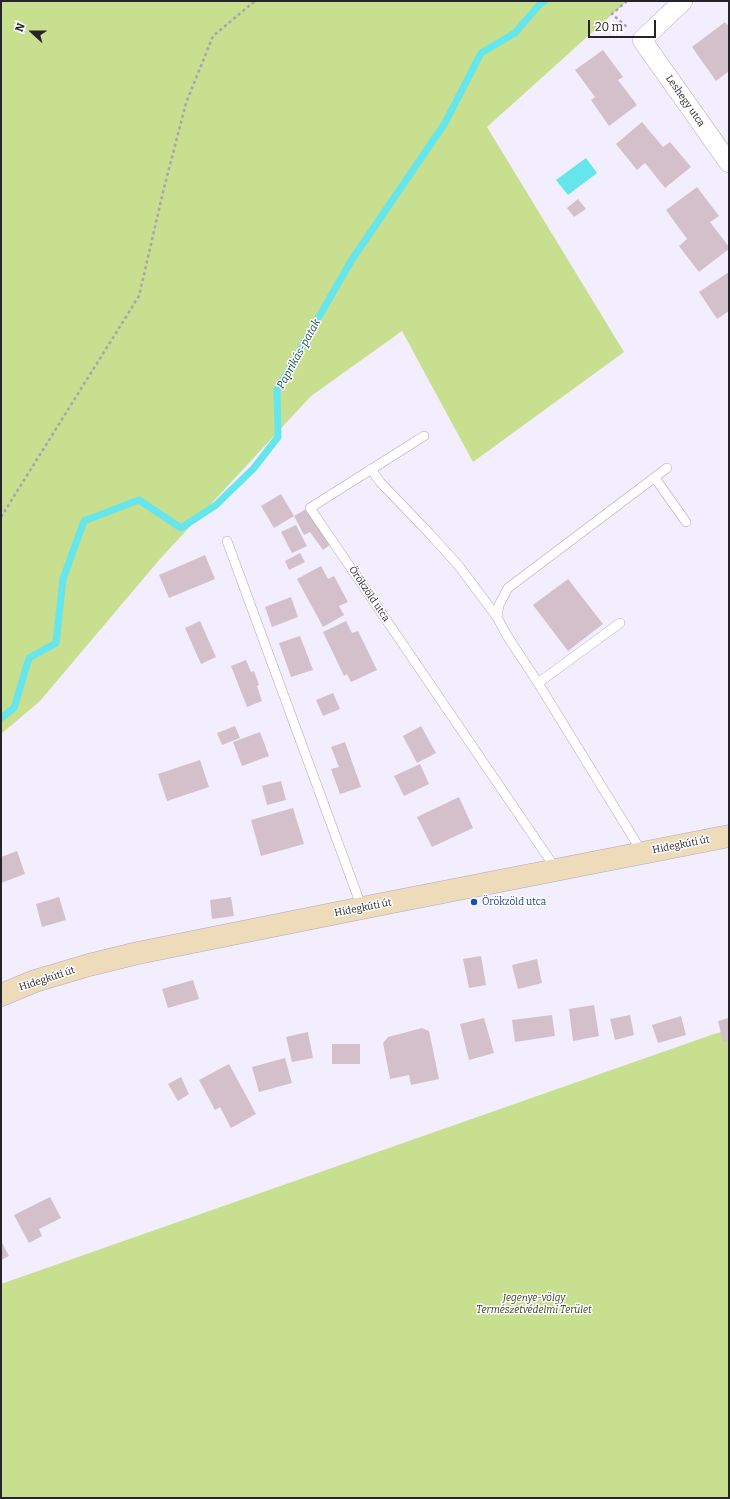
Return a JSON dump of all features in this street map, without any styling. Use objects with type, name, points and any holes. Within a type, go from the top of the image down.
[{"type":"main road","name":"Hidegkúti út","points":[[1,995],[35,981],[89,965],[138,953],[729,836]]},
{"type":"street","points":[[642,40],[682,1]]},
{"type":"street","name":"Leshegy utca","points":[[642,40],[729,163]]},
{"type":"lane","name":"Örökzöld utca","points":[[424,436],[310,508],[557,870]]},
{"type":"lane","points":[[497,617],[499,606],[508,588],[667,468]]},
{"type":"lane","points":[[371,469],[380,482],[458,565],[497,617],[506,634],[538,683],[642,853]]},
{"type":"lane","points":[[655,478],[686,522]]},
{"type":"lane","points":[[227,541],[362,908]]},
{"type":"lane","points":[[538,683],[620,623]]},
{"type":"path","points":[[1,517],[140,296],[164,188],[186,103],[213,36],[255,1]]},
{"type":"path","points":[[627,1],[612,14],[642,40]]},
{"type":"green space","points":[[1,1],[627,1],[487,127],[624,352],[473,462],[402,331],[311,396],[160,559],[40,701],[1,734]]},
{"type":"green space","name":"Jegenye-völgy Természetvédelmi Terület","points":[[729,1030],[729,1498],[1,1498],[1,1284]]},
{"type":"water","points":[[586,158],[597,173],[568,195],[556,180]]},
{"type":"building","points":[[725,22],[727,25],[729,23],[729,71],[716,81],[692,47]]},
{"type":"building","points":[[603,50],[623,77],[618,80],[637,105],[609,126],[591,100],[595,97],[575,70]]},
{"type":"building","points":[[642,122],[663,147],[670,142],[691,167],[665,188],[645,163],[637,170],[616,144]]},
{"type":"building","points":[[697,187],[719,216],[710,222],[729,247],[729,249],[699,272],[679,246],[687,239],[666,210]]},
{"type":"building","points":[[578,199],[586,209],[574,217],[567,208]]},
{"type":"building","points":[[729,272],[729,311],[717,319],[699,292]]},
{"type":"building","points":[[281,494],[294,516],[274,528],[261,506]]},
{"type":"building","points":[[308,508],[331,544],[323,550],[310,532],[304,535],[294,516]]},
{"type":"building","points":[[296,525],[307,546],[292,553],[281,532]]},
{"type":"building","points":[[300,553],[305,562],[289,570],[285,561]]},
{"type":"building","points":[[205,555],[215,579],[169,598],[159,575]]},
{"type":"building","points":[[321,566],[328,579],[334,576],[348,602],[339,606],[344,615],[323,627],[297,579]]},
{"type":"building","points":[[568,579],[603,624],[568,651],[533,605]]},
{"type":"building","points":[[291,597],[298,617],[272,627],[265,607]]},
{"type":"building","points":[[200,621],[216,657],[201,664],[185,628]]},
{"type":"building","points":[[346,621],[352,633],[358,631],[377,670],[351,682],[347,674],[344,676],[323,632]]},
{"type":"building","points":[[300,636],[313,670],[291,677],[279,643]]},
{"type":"building","points":[[246,660],[251,672],[254,671],[259,685],[257,686],[262,701],[247,707],[231,666]]},
{"type":"building","points":[[333,693],[340,709],[323,716],[316,700]]},
{"type":"building","points":[[235,726],[240,738],[222,745],[217,733]]},
{"type":"building","points":[[421,726],[436,753],[417,763],[403,736]]},
{"type":"building","points":[[260,732],[269,756],[242,766],[233,742]]},
{"type":"building","points":[[345,742],[361,787],[340,794],[331,769],[339,767],[331,747]]},
{"type":"building","points":[[200,760],[209,787],[167,801],[158,774]]},
{"type":"building","points":[[420,764],[429,784],[404,796],[394,776]]},
{"type":"building","points":[[281,781],[286,800],[267,805],[262,786]]},
{"type":"building","points":[[459,797],[473,828],[432,847],[417,817]]},
{"type":"building","points":[[293,808],[304,844],[261,856],[251,820]]},
{"type":"building","points":[[17,851],[25,874],[1,883],[1,857]]},
{"type":"building","points":[[59,897],[66,920],[42,927],[36,904]]},
{"type":"building","points":[[231,897],[234,916],[212,919],[210,900]]},
{"type":"building","points":[[481,956],[486,985],[469,988],[463,959]]},
{"type":"building","points":[[537,959],[542,983],[518,989],[512,965]]},
{"type":"building","points":[[193,980],[199,999],[168,1008],[162,989]]},
{"type":"building","points":[[594,1005],[599,1036],[573,1041],[569,1009]]},
{"type":"building","points":[[552,1015],[555,1036],[515,1042],[512,1020]]},
{"type":"building","points":[[630,1015],[634,1035],[615,1040],[610,1019]]},
{"type":"building","points":[[681,1016],[686,1035],[658,1043],[652,1025]]},
{"type":"building","points":[[484,1018],[494,1053],[469,1060],[460,1024]]},
{"type":"building","points":[[729,1018],[729,1040],[723,1042],[718,1021]]},
{"type":"building","points":[[422,1028],[429,1031],[439,1079],[411,1085],[409,1075],[390,1079],[383,1043],[388,1037]]},
{"type":"building","points":[[308,1032],[313,1058],[292,1062],[286,1037]]},
{"type":"building","points":[[332,1044],[360,1044],[360,1064],[332,1064]]},
{"type":"building","points":[[285,1058],[292,1083],[259,1092],[252,1067]]},
{"type":"building","points":[[229,1064],[256,1114],[231,1128],[220,1107],[215,1110],[199,1080]]},
{"type":"building","points":[[181,1077],[189,1094],[178,1101],[168,1084]]},
{"type":"building","points":[[50,1197],[61,1218],[39,1229],[42,1236],[29,1243],[14,1215]]},
{"type":"building","points":[[1,1241],[9,1256],[1,1260]]},
{"type":"waterway","name":"Paprikás-patak","points":[[1,718],[14,708],[29,658],[56,643],[63,579],[84,521],[139,500],[181,528],[216,505],[254,468],[278,437],[277,390],[351,261],[445,123],[481,53],[515,33],[540,4],[545,1]]},
{"type":"place","name":"Örökzöld utca","points":[[474,902]]}]
